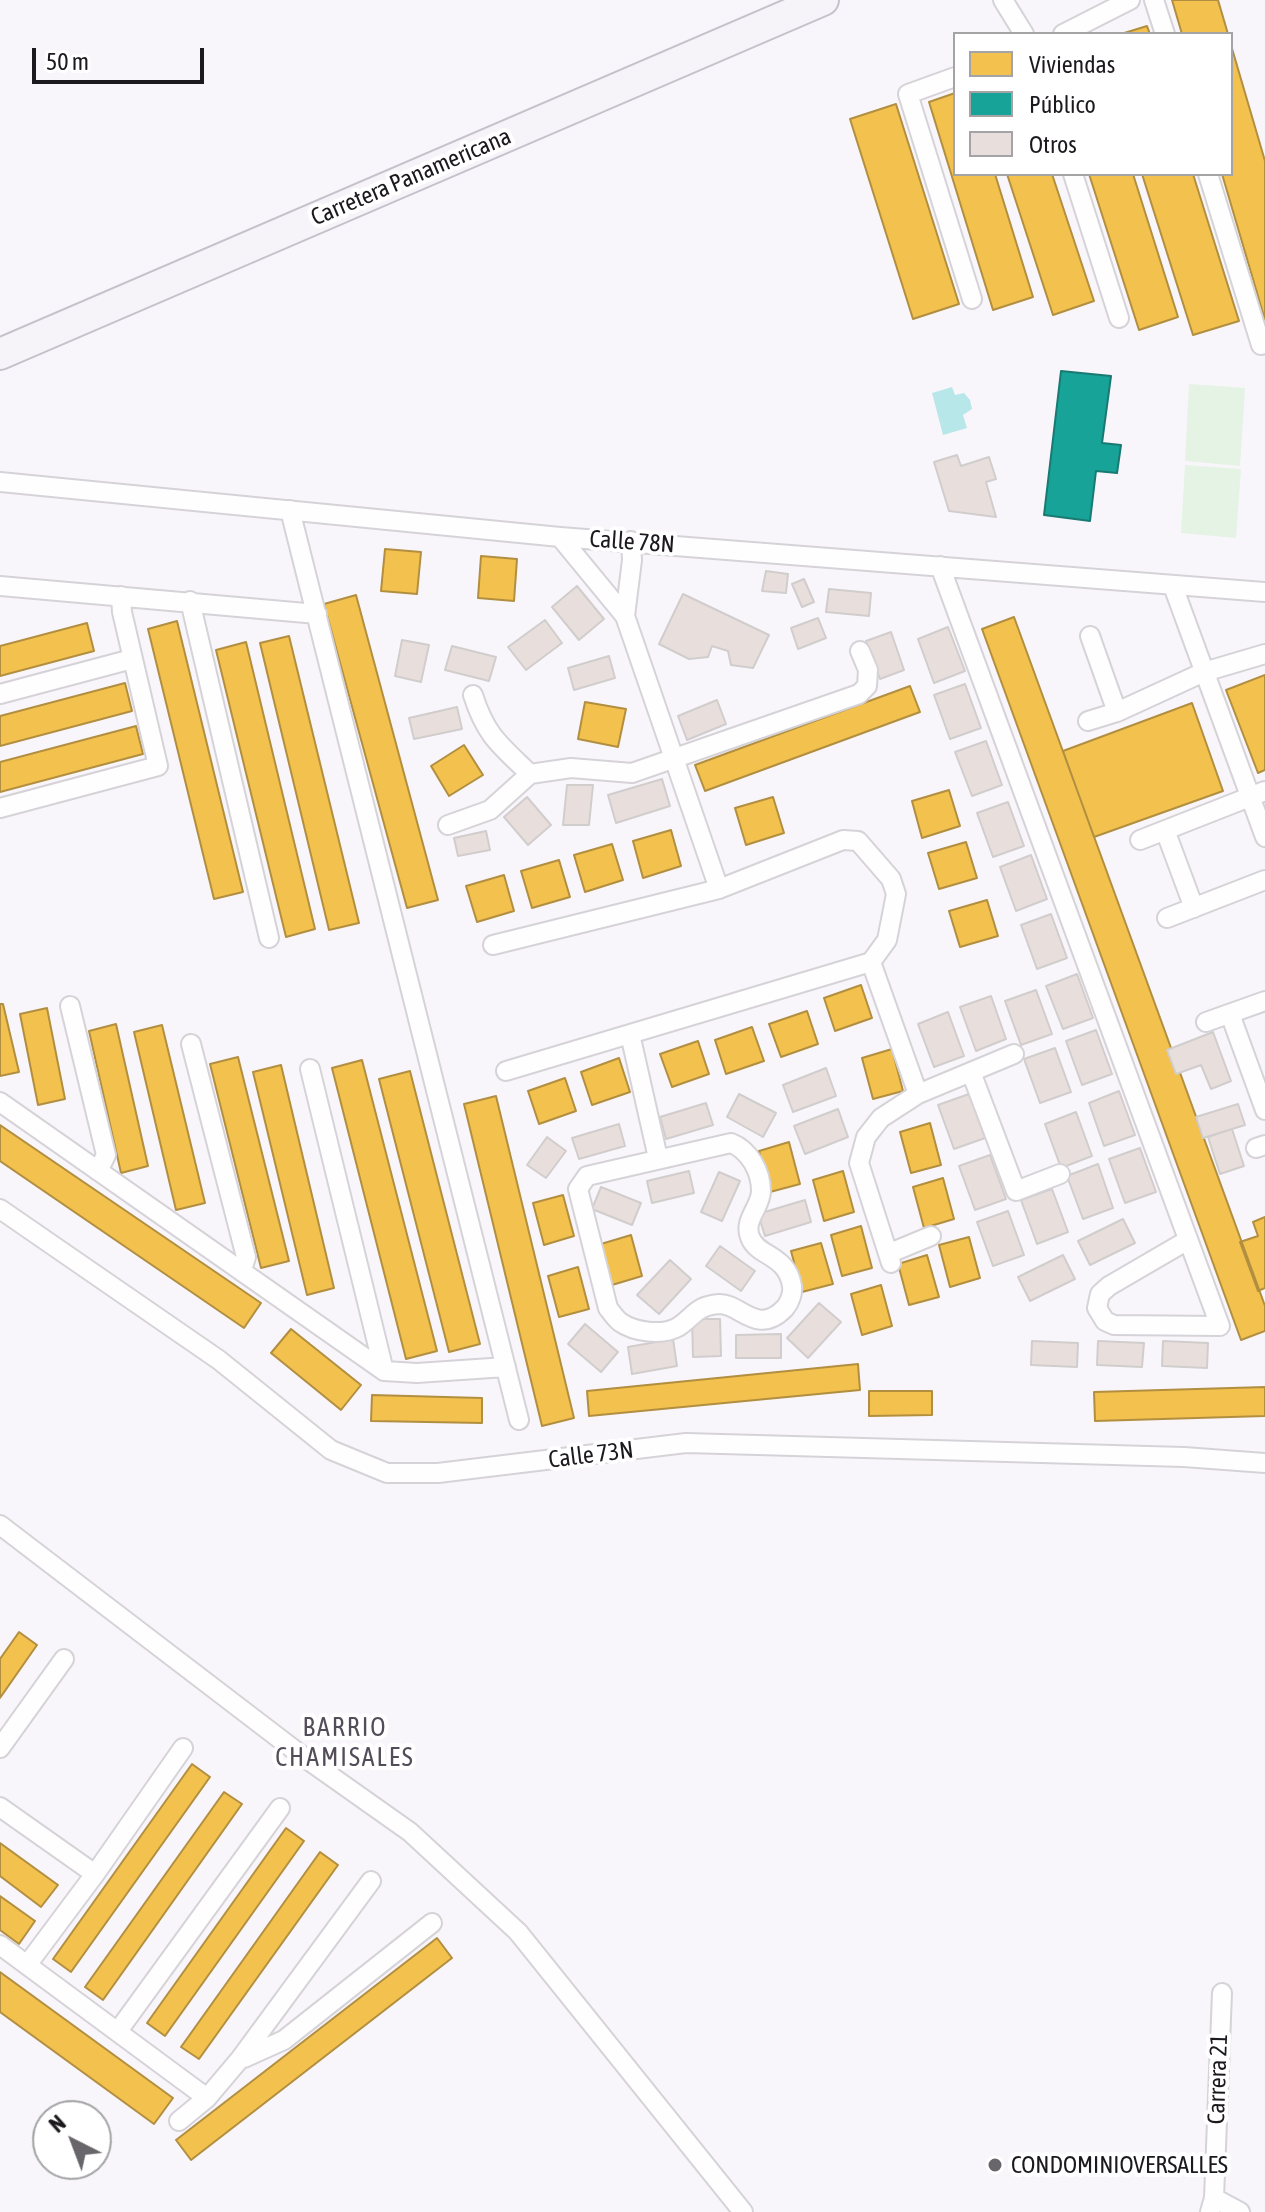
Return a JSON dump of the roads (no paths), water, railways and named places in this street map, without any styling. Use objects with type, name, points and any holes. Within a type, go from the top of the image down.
[{"type":"highway","name":"Carretera Panamericana","points":[[0,354],[823,0]]},
{"type":"street","points":[[1067,32],[1130,0]]},
{"type":"street","points":[[1154,0],[1164,32]]},
{"type":"street","points":[[1002,1],[1023,32]]},
{"type":"street","points":[[953,78],[908,94],[972,299]]},
{"type":"street","points":[[1074,176],[1119,318]]},
{"type":"street","points":[[1209,176],[1261,345]]},
{"type":"street","name":"Calle 78N","points":[[0,482],[560,537],[1265,592]]},
{"type":"street","points":[[290,510],[519,1420]]},
{"type":"street","points":[[560,537],[625,616],[719,889]]},
{"type":"street","points":[[625,616],[632,560],[631,541]]},
{"type":"street","points":[[940,566],[1220,1326],[1114,1325],[1105,1321],[1097,1308],[1100,1294],[1188,1240]]},
{"type":"street","points":[[0,586],[317,614]]},
{"type":"street","points":[[1173,586],[1204,672],[1258,795],[1265,837]]},
{"type":"street","points":[[0,808],[158,766],[132,659],[121,596]]},
{"type":"street","points":[[190,601],[269,938]]},
{"type":"street","points":[[1090,636],[1117,712]]},
{"type":"street","points":[[448,825],[490,810],[530,774],[571,768],[632,773],[859,694],[867,686],[868,670],[860,651]]},
{"type":"street","points":[[1088,721],[1117,712],[1204,672],[1265,654]]},
{"type":"street","points":[[0,694],[132,659]]},
{"type":"street","points":[[473,695],[482,722],[492,737],[530,774]]},
{"type":"street","points":[[1140,840],[1258,795]]},
{"type":"street","points":[[1165,830],[1194,908]]},
{"type":"street","points":[[493,945],[719,889],[843,840],[858,841],[891,879],[896,894],[887,940],[871,962],[506,1071]]},
{"type":"street","points":[[1167,918],[1265,880]]},
{"type":"street","points":[[871,962],[918,1094]]},
{"type":"street","points":[[1206,1022],[1265,1001]]},
{"type":"street","points":[[70,1006],[106,1155],[98,1171]]},
{"type":"street","points":[[1230,1014],[1265,1110]]},
{"type":"street","points":[[630,1034],[658,1158]]},
{"type":"street","points":[[191,1044],[246,1257],[242,1270]]},
{"type":"street","points":[[931,1236],[890,1258],[859,1163],[866,1137],[881,1118],[918,1094],[1014,1054]]},
{"type":"street","points":[[310,1069],[384,1371]]},
{"type":"street","points":[[971,1072],[1016,1191],[1060,1174]]},
{"type":"street","points":[[0,1102],[384,1371],[417,1373],[506,1367]]},
{"type":"street","points":[[731,1143],[742,1147],[753,1160],[761,1193],[748,1224],[748,1234],[753,1243],[779,1261],[790,1276],[793,1293],[785,1308],[768,1319],[747,1318],[723,1304],[698,1308],[679,1326],[665,1332],[639,1330],[619,1321],[608,1308],[578,1189],[587,1176],[658,1158],[731,1143]]},
{"type":"street","name":"Calle 73N","points":[[0,1209],[219,1360],[331,1450],[387,1473],[438,1473],[686,1443],[1169,1456],[1265,1463]]},
{"type":"street","points":[[0,1525],[289,1745],[410,1832],[518,1932],[743,2212]]},
{"type":"street","points":[[0,1748],[64,1659]]},
{"type":"street","points":[[27,1965],[183,1748]]},
{"type":"street","points":[[0,1807],[95,1874]]},
{"type":"street","points":[[118,2031],[280,1808]]},
{"type":"street","points":[[179,2121],[207,2098],[240,2059],[371,1881]]},
{"type":"street","points":[[240,2059],[284,2040],[432,1923]]},
{"type":"street","points":[[0,1945],[207,2098]]},
{"type":"street","name":"Carrera 21","points":[[1212,2205],[1222,1993]]},
{"type":"street","points":[[1212,2205],[1240,2212]]},
{"type":"water","points":[[952,387],[955,395],[964,393],[972,409],[963,415],[967,428],[943,435],[932,393]]},
{"type":"place","name":"CONDOMINIOVERSALLES","points":[[995,2165]]},
{"type":"district","name":"BARRIO CHAMISALES","points":[[345,1743]]}]
